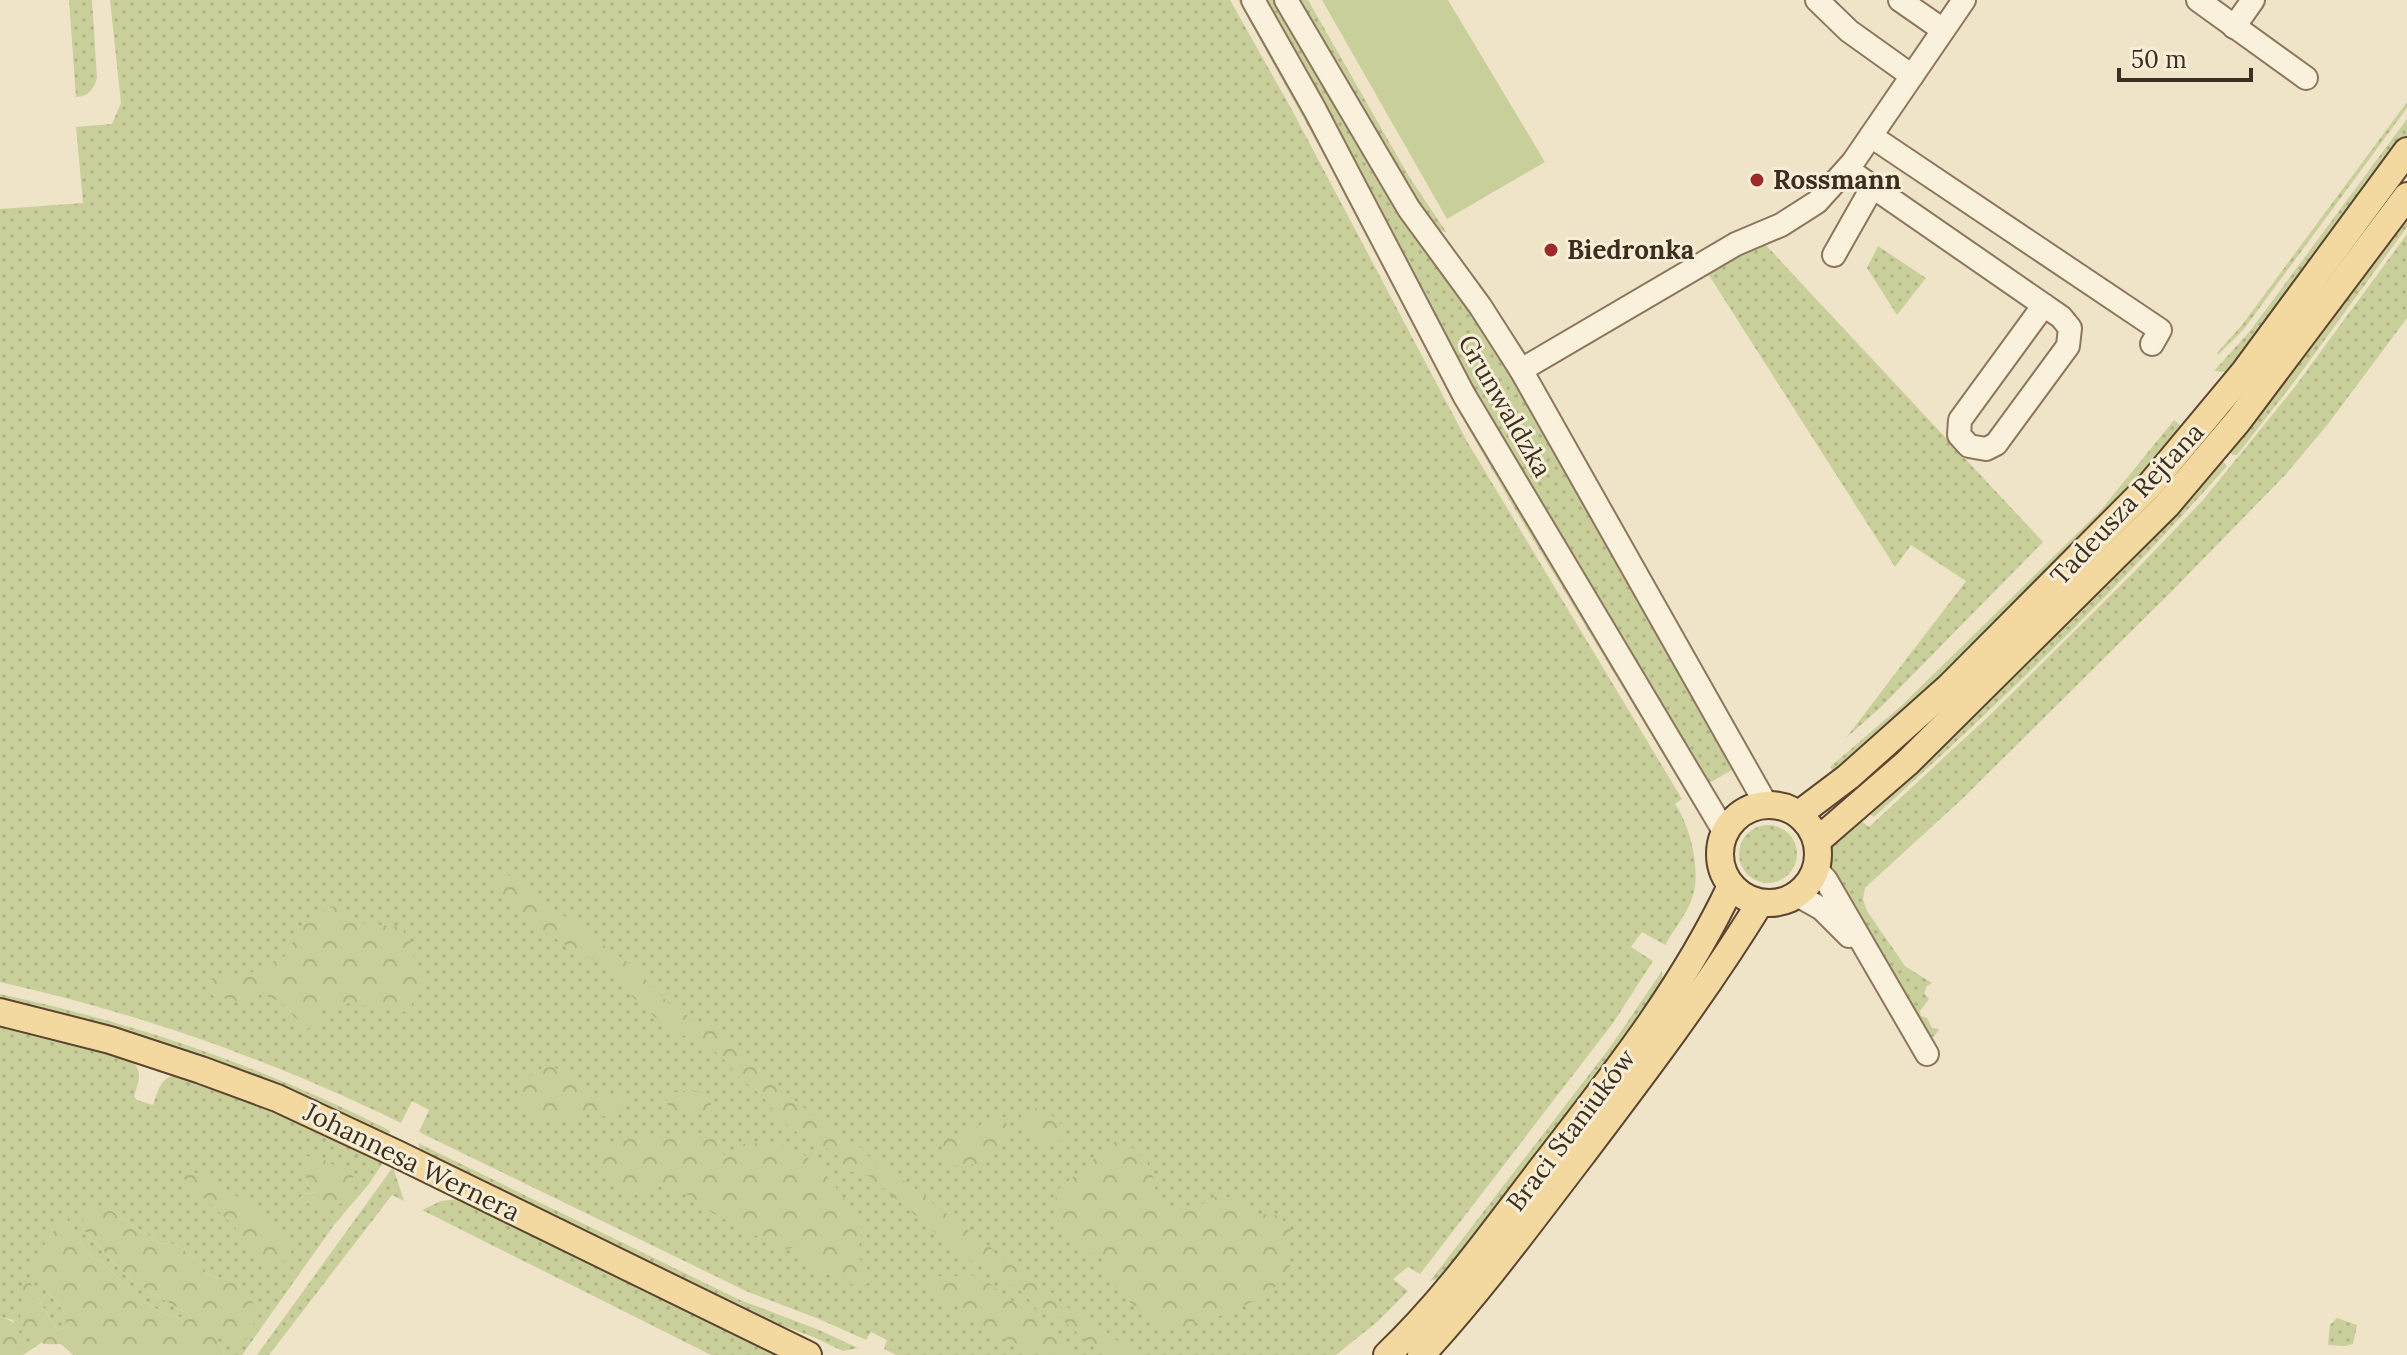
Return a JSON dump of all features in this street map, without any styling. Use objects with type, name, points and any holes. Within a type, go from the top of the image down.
[{"type":"main road","name":"Tadeusza Rejtana","points":[[1799,814],[1858,769],[1949,687],[2150,485],[2245,371],[2407,151]]},
{"type":"main road","name":"Tadeusza Rejtana","points":[[1817,841],[1907,763],[2167,505],[2238,421],[2407,196]]},
{"type":"main road","points":[[1766,804],[1778,805],[1799,814],[1813,831],[1818,855],[1809,883],[1797,895],[1773,903],[1760,903],[1744,897],[1723,874],[1719,859],[1724,831],[1735,817],[1750,808],[1766,804]]},
{"type":"main road","name":"Braci Staniuków","points":[[1387,1355],[1438,1301],[1636,1046],[1688,969],[1731,886]]},
{"type":"main road","name":"Braci Staniuków","points":[[1421,1355],[1463,1309],[1625,1097],[1711,978],[1760,903]]},
{"type":"main road","name":"Johannesa Wernera","points":[[0,1012],[110,1040],[277,1098],[419,1164],[808,1355]]},
{"type":"street","name":"Grunwaldzka","points":[[1253,0],[1315,110],[1464,395],[1724,831]]},
{"type":"street","name":"Grunwaldzka","points":[[1286,0],[1404,202],[1480,306],[1521,370],[1766,804]]},
{"type":"street","points":[[1817,0],[1849,31],[1912,76]]},
{"type":"street","points":[[1900,0],[1943,30]]},
{"type":"street","points":[[1521,370],[1736,244],[1800,215],[1828,191],[1847,169],[1964,0]]},
{"type":"street","points":[[2198,0],[2306,78]]},
{"type":"street","points":[[2234,27],[2253,0]]},
{"type":"street","points":[[1867,142],[2160,330],[2152,344]]},
{"type":"street","points":[[1847,169],[1873,186],[2044,305],[2061,317],[2070,328],[2068,346],[1996,444],[1986,449],[1969,446],[1959,435],[1960,420],[2044,305]]},
{"type":"street","points":[[1834,255],[1873,186]]},
{"type":"street","points":[[1816,869],[1826,880],[1927,1054]]},
{"type":"street","points":[[1797,895],[1822,909],[1876,964]]},
{"type":"green space","points":[[69,0],[92,0],[97,78],[90,92],[76,97]]},
{"type":"green space","points":[[110,0],[1230,0],[1292,110],[1468,443],[1682,799],[1675,804],[1685,824],[1695,861],[1691,902],[1665,945],[1642,932],[1631,947],[1653,961],[1613,1023],[1420,1274],[1408,1267],[1393,1279],[1408,1291],[1377,1322],[1336,1355],[896,1355],[884,1349],[887,1340],[871,1332],[866,1340],[746,1291],[419,1132],[429,1110],[412,1101],[401,1123],[303,1078],[204,1040],[104,1009],[0,982],[0,209],[83,203],[76,127],[112,124],[121,103]]},
{"type":"green space","points":[[1238,0],[1243,0],[1691,794],[1688,796],[1453,402],[1321,150]]},
{"type":"green space","points":[[1265,0],[1276,0],[1502,358],[1735,768],[1708,784],[1489,417]]},
{"type":"green space","points":[[1299,0],[1308,0],[1408,175],[1447,233],[1438,229],[1412,191]]},
{"type":"green space","points":[[1322,0],[1448,0],[1545,162],[1447,219]]},
{"type":"green space","points":[[2407,102],[2407,108],[2244,329],[2218,355],[2217,353],[2242,325]]},
{"type":"green space","points":[[2407,119],[2407,135],[2236,366],[2227,372],[2214,371],[2250,331]]},
{"type":"green space","points":[[2407,212],[2407,227],[2294,382],[2237,455],[2233,455],[2228,451]]},
{"type":"green space","points":[[2407,234],[2407,318],[2328,424],[2286,474],[2175,588],[1962,799],[1865,888],[1863,899],[1867,911],[1905,966],[1932,983],[1924,993],[1929,999],[1920,1011],[1932,1028],[1939,1029],[1934,1037],[1930,1036],[1827,867],[1833,846],[1859,819],[1869,827],[1992,713],[2203,500],[2294,388]]},
{"type":"green space","points":[[1762,241],[2043,542],[1880,708],[1846,738],[1966,581],[1911,545],[1895,567],[1705,269]]},
{"type":"green space","points":[[1878,246],[1926,278],[1897,315],[1867,268]]},
{"type":"green space","points":[[2174,420],[2186,430],[2173,446],[1900,720],[1836,774],[1830,767],[1901,706],[2101,510]]},
{"type":"green space","points":[[2221,459],[2227,466],[2143,558],[2055,646],[1874,817],[1866,812]]},
{"type":"green space","points":[[1768,825],[1789,833],[1797,854],[1789,875],[1768,883],[1747,875],[1739,854],[1747,833]]},
{"type":"green space","points":[[507,874],[635,968],[674,1009],[711,1027],[743,1051],[772,1083],[835,1132],[923,1194],[1037,1281],[1061,1304],[1088,1318],[1136,1355],[1103,1355],[1059,1317],[1037,1310],[1024,1293],[962,1255],[869,1176],[844,1170],[841,1158],[799,1134],[780,1119],[762,1096],[741,1079],[719,1054],[665,1026],[627,992],[611,969],[573,950],[523,917],[495,888],[499,876]]},
{"type":"green space","points":[[339,904],[362,923],[400,927],[406,936],[413,949],[412,964],[428,976],[407,1012],[349,1003],[338,1009],[329,1005],[316,1011],[320,1021],[306,1030],[282,1003],[263,994],[242,1002],[213,996],[206,982],[222,974],[248,974],[285,956],[305,919]]},
{"type":"green space","points":[[1662,971],[1663,984],[1647,1011],[1446,1277],[1430,1281],[1611,1046]]},
{"type":"green space","points":[[0,994],[151,1033],[200,1050],[297,1087],[391,1131],[382,1134],[0,1003]]},
{"type":"green space","points":[[0,1024],[129,1058],[138,1071],[139,1081],[134,1096],[137,1100],[153,1105],[163,1082],[177,1074],[253,1099],[384,1161],[334,1225],[242,1355],[224,1355],[210,1331],[218,1278],[208,1274],[198,1260],[175,1244],[159,1243],[109,1209],[95,1211],[85,1231],[129,1279],[193,1320],[165,1314],[141,1300],[102,1262],[90,1256],[67,1220],[45,1289],[67,1315],[64,1328],[56,1330],[39,1298],[25,1295],[29,1335],[41,1343],[23,1355],[13,1320],[0,1317]],"holes":[[[323,1159],[353,1177],[312,1204],[304,1202],[304,1194],[317,1192],[317,1187],[306,1185],[308,1172]]]},
{"type":"green space","points":[[546,1065],[562,1070],[592,1095],[619,1092],[625,1100],[622,1114],[606,1117],[593,1112],[562,1120],[528,1117],[516,1101],[519,1084]]},
{"type":"green space","points":[[697,1091],[711,1101],[710,1110],[673,1116],[667,1094]]},
{"type":"green space","points":[[1040,1108],[1065,1127],[1066,1136],[1058,1144],[1038,1142],[1026,1130],[1021,1116],[1031,1109]]},
{"type":"green space","points":[[993,1115],[1005,1117],[1008,1129],[996,1153],[980,1163],[947,1165],[941,1154],[944,1141],[978,1127]]},
{"type":"green space","points":[[702,1133],[720,1142],[721,1155],[732,1155],[741,1144],[769,1143],[785,1146],[812,1161],[833,1184],[867,1237],[855,1254],[867,1267],[869,1284],[857,1288],[843,1277],[825,1274],[806,1260],[796,1247],[777,1251],[762,1239],[703,1208],[692,1196],[657,1186],[641,1196],[624,1190],[607,1175],[596,1152],[607,1143],[622,1139]]},
{"type":"green space","points":[[1117,1140],[1135,1149],[1147,1162],[1156,1198],[1166,1208],[1194,1210],[1221,1195],[1232,1198],[1257,1214],[1276,1215],[1289,1225],[1293,1237],[1284,1257],[1290,1265],[1283,1280],[1242,1307],[1176,1328],[1162,1329],[1148,1310],[1133,1305],[1107,1274],[1105,1260],[1060,1232],[1055,1192]]},
{"type":"green space","points":[[418,1143],[740,1300],[858,1348],[843,1351],[746,1312],[430,1159]]},
{"type":"green space","points":[[306,1156],[323,1159],[353,1176],[354,1187],[350,1197],[326,1213],[318,1212],[300,1197],[317,1192],[317,1188],[311,1189],[306,1185]]},
{"type":"green space","points":[[393,1167],[404,1201],[392,1195],[269,1355],[257,1355]]},
{"type":"green space","points":[[189,1170],[218,1183],[246,1203],[287,1240],[291,1251],[289,1259],[269,1268],[262,1267],[235,1227],[181,1176],[182,1172]]},
{"type":"green space","points":[[466,1198],[786,1355],[711,1355],[422,1210],[441,1201]]},
{"type":"green space","points":[[109,1209],[159,1243],[175,1244],[198,1260],[208,1274],[226,1277],[247,1292],[253,1304],[254,1317],[251,1331],[244,1341],[232,1347],[213,1333],[224,1355],[73,1355],[61,1344],[34,1340],[21,1323],[20,1308],[25,1295],[21,1287],[27,1276],[56,1330],[64,1328],[67,1315],[45,1289],[32,1267],[49,1236],[67,1219],[90,1256],[102,1262],[141,1300],[165,1314],[192,1319],[129,1279],[85,1231],[85,1210]]},
{"type":"green space","points":[[967,1273],[991,1284],[1002,1296],[1022,1305],[1056,1334],[1059,1343],[1079,1355],[1053,1355],[1022,1349],[1012,1340],[983,1332],[984,1325],[978,1319],[964,1318],[954,1312],[962,1305],[956,1299],[943,1304],[926,1280],[931,1276],[960,1276]]},
{"type":"green space","points":[[0,1317],[17,1326],[23,1355],[0,1355]]},
{"type":"green space","points":[[2337,1318],[2357,1325],[2353,1344],[2328,1345],[2330,1325]]},
{"type":"place","name":"Rossmann","points":[[1757,180]]},
{"type":"place","name":"Biedronka","points":[[1551,250]]}]
